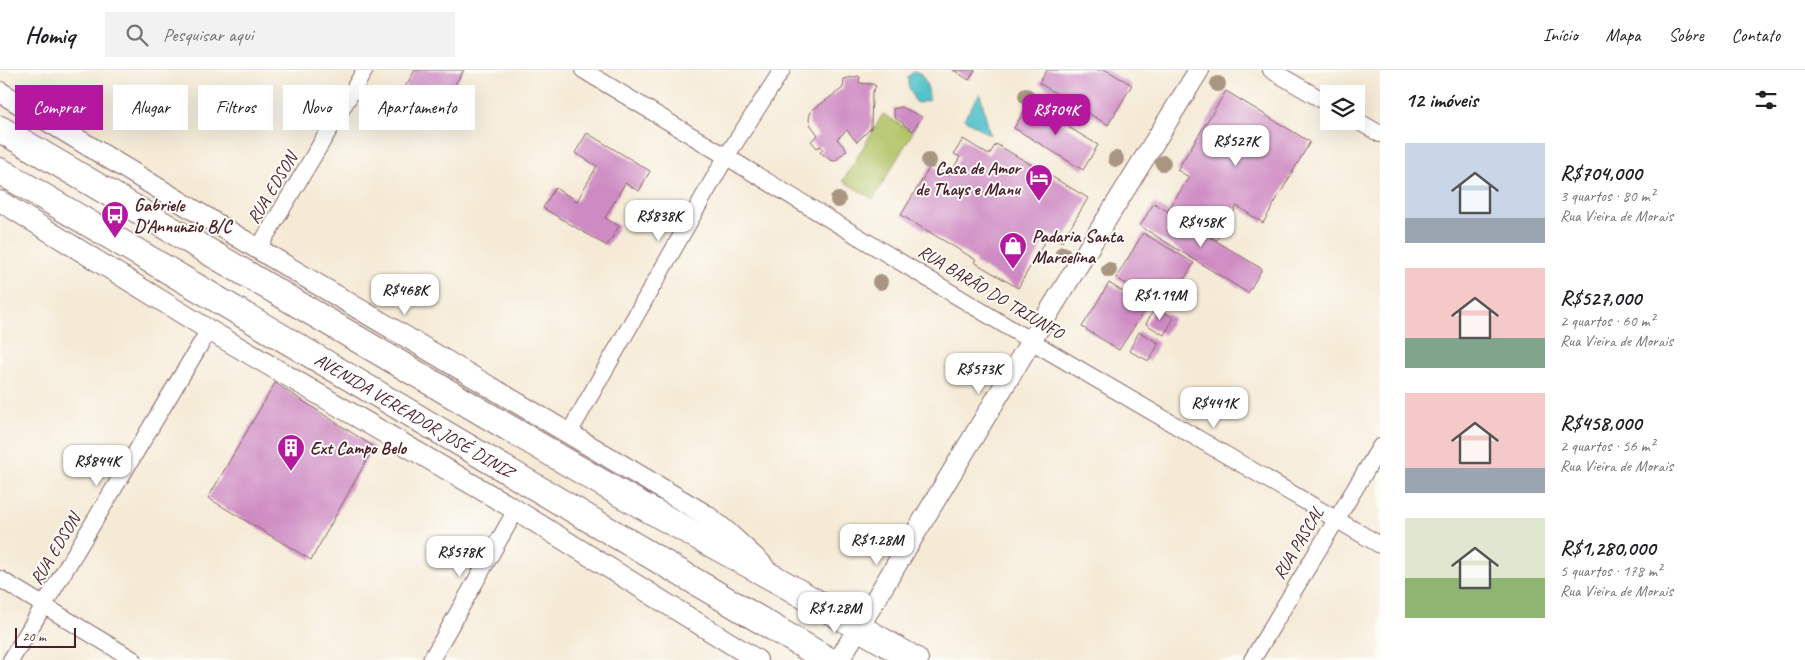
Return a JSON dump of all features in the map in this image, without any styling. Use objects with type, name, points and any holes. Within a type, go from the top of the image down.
[{"type":"main road","name":"AVENIDA VEREADOR JOSÉ DINIZ","points":[[0,129],[621,494],[779,581],[915,660]]},
{"type":"main road","name":"AVENIDA VEREADOR JOSÉ DINIZ","points":[[0,171],[828,660]]},
{"type":"street","name":"RUA EDSON","points":[[258,249],[365,70]]},
{"type":"street","name":"RUA BARÃO DO TRIUNFO","points":[[583,70],[1031,340],[1380,544]]},
{"type":"street","points":[[569,433],[726,157],[782,70]]},
{"type":"street","points":[[839,660],[1031,340],[1198,70]]},
{"type":"street","points":[[1271,70],[1320,99]]},
{"type":"street","name":"AVENIDA VEREADOR JOSÉ DINIZ","points":[[0,92],[258,249],[706,515],[749,551],[779,581]]},
{"type":"street","points":[[1365,125],[1380,134]]},
{"type":"street","name":"AVENIDA VEREADOR JOSÉ DINIZ","points":[[0,201],[209,330],[516,510],[757,660]]},
{"type":"street","name":"RUA EDSON","points":[[11,660],[209,330]]},
{"type":"street","name":"RUA PASCAL","points":[[1252,660],[1380,447]]},
{"type":"street","points":[[431,660],[516,510]]},
{"type":"street","points":[[0,579],[134,660]]},
{"type":"green space","points":[[883,114],[913,132],[873,199],[843,181]]},
{"type":"water","points":[[914,72],[920,73],[924,79],[928,89],[929,100],[919,103],[915,102],[908,85],[908,76]]},
{"type":"water","points":[[980,93],[990,135],[964,119]]},
{"type":"building","points":[[415,70],[464,70],[455,85],[406,85]]},
{"type":"building","points":[[953,70],[975,70],[969,80]]},
{"type":"building","points":[[1047,70],[1106,70],[1132,85],[1108,125],[1039,83]]},
{"type":"building","points":[[860,77],[859,83],[876,86],[872,93],[871,128],[857,142],[847,130],[837,139],[847,150],[835,161],[830,160],[820,152],[823,149],[820,146],[817,148],[811,141],[818,135],[810,124],[811,111],[843,88],[844,79]]},
{"type":"building","points":[[1226,91],[1310,142],[1263,223],[1237,206],[1217,240],[1168,210],[1189,177],[1177,170]]},
{"type":"building","points":[[1029,103],[1098,145],[1083,170],[1014,128]]},
{"type":"building","points":[[902,107],[922,117],[913,131],[895,118],[893,109]]},
{"type":"building","points":[[587,133],[650,171],[639,191],[625,183],[605,218],[619,226],[607,246],[543,208],[555,188],[577,201],[597,166],[575,153]]},
{"type":"building","points":[[963,139],[989,155],[996,144],[1088,198],[1062,242],[1049,234],[1018,288],[974,262],[976,260],[901,215],[931,165],[949,176],[960,157],[954,154]]},
{"type":"building","points":[[1154,203],[1262,269],[1248,293],[1140,226]]},
{"type":"building","points":[[1143,233],[1194,263],[1167,308],[1116,278]]},
{"type":"building","points":[[1109,283],[1147,307],[1119,350],[1082,327]]},
{"type":"building","points":[[1155,307],[1174,318],[1164,335],[1146,324]]},
{"type":"building","points":[[1139,332],[1159,343],[1149,361],[1129,351]]},
{"type":"building","name":"Ext Campo Belo","points":[[275,383],[374,447],[311,560],[208,498]]},
{"type":"place","name":"Casa de Amor de Thays e Manu","points":[[1039,202]]},
{"type":"place","name":"Gabriele D'Annunzio B/C","points":[[115,239]]},
{"type":"place","name":"Padaria Santa Marcelina","points":[[1013,270]]},
{"type":"place","name":"Ext Campo Belo","points":[[291,472]]}]
